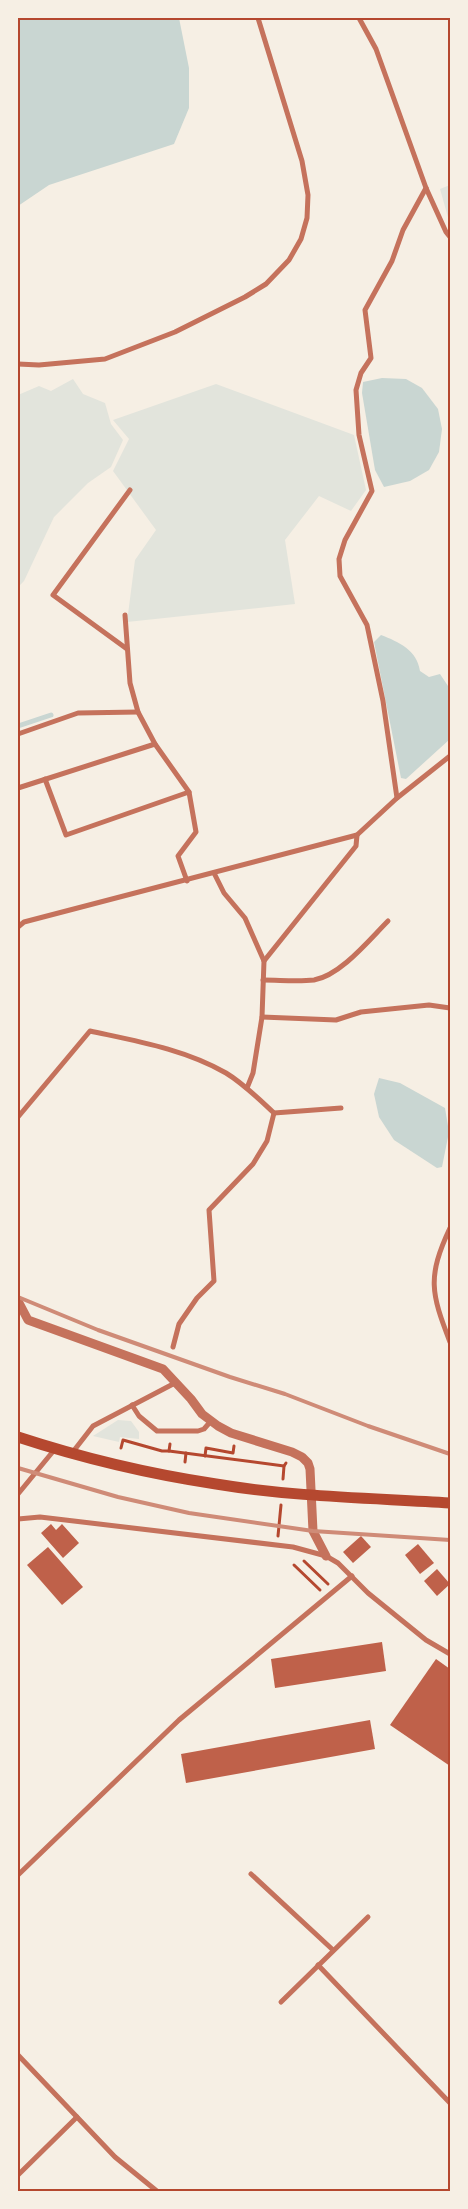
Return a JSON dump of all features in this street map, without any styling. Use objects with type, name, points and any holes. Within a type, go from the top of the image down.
[{"type":"highway","points":[[18,1437],[71,1454],[217,1484],[312,1495],[450,1503]]},
{"type":"street","points":[[18,364],[39,366],[105,359],[175,332],[245,297],[266,284],[289,260],[300,239],[307,218],[308,195],[302,161],[258,18]]},
{"type":"street","points":[[359,18],[376,49],[426,188],[450,237]]},
{"type":"street","points":[[397,798],[383,701],[366,625],[340,576],[339,559],[344,540],[372,491],[359,434],[356,390],[361,373],[371,358],[365,310],[392,261],[404,230],[426,188]]},
{"type":"street","points":[[128,649],[53,595],[130,490]]},
{"type":"street","points":[[125,615],[130,683],[138,712],[155,744],[189,792],[196,832],[178,856],[187,881]]},
{"type":"street","points":[[18,734],[78,713],[138,712]]},
{"type":"street","points":[[18,788],[155,744]]},
{"type":"street","points":[[18,927],[24,922],[357,836],[397,798],[450,756]]},
{"type":"street","points":[[45,779],[66,835],[189,792]]},
{"type":"street","points":[[264,961],[356,846],[357,836]]},
{"type":"street","points":[[214,873],[224,892],[245,918],[264,961],[262,1017],[253,1073],[246,1088]]},
{"type":"street","points":[[263,980],[314,980],[328,976],[342,966],[388,921]]},
{"type":"street","points":[[262,1017],[336,1020],[361,1012],[429,1005],[450,1008]]},
{"type":"street","points":[[18,1117],[90,1031],[153,1044],[194,1058],[227,1074],[274,1113],[341,1108]]},
{"type":"street","points":[[173,1347],[179,1324],[197,1298],[214,1281],[209,1210],[253,1164],[267,1141],[274,1113]]},
{"type":"street","points":[[450,1228],[441,1248],[433,1290],[450,1342]]},
{"type":"street","points":[[18,1301],[28,1320],[163,1369],[191,1399],[202,1414],[231,1433],[273,1445],[302,1457],[308,1463],[310,1469],[312,1495],[310,1516],[313,1531],[326,1556]]},
{"type":"street","points":[[71,1454],[80,1440],[93,1426],[175,1383]]},
{"type":"street","points":[[132,1405],[139,1416],[157,1431],[198,1431],[204,1429],[211,1421]]},
{"type":"street","points":[[18,1494],[55,1449]]},
{"type":"street","points":[[18,1519],[40,1517],[293,1547],[326,1556],[338,1563],[368,1592],[426,1640],[450,1654]]},
{"type":"street","points":[[18,1875],[179,1720],[352,1576]]},
{"type":"street","points":[[251,1874],[333,1950]]},
{"type":"street","points":[[281,2002],[368,1917]]},
{"type":"street","points":[[318,1965],[450,2103]]},
{"type":"street","points":[[18,2055],[115,2157],[158,2192]]},
{"type":"street","points":[[18,2175],[77,2117]]},
{"type":"path","points":[[121,1448],[123,1440],[162,1451],[284,1466],[282,1484]]},
{"type":"path","points":[[169,1451],[170,1444]]},
{"type":"path","points":[[205,1456],[206,1448],[233,1453],[234,1446]]},
{"type":"path","points":[[185,1462],[186,1453]]},
{"type":"path","points":[[277,1544],[281,1501]]},
{"type":"path","points":[[294,1565],[321,1591]]},
{"type":"shaded area","points":[[18,18],[179,18],[189,68],[189,108],[174,144],[49,185],[18,206]]},
{"type":"shaded area","points":[[450,185],[450,220],[449,221],[440,189]]},
{"type":"shaded area","points":[[382,378],[406,379],[422,388],[438,409],[442,429],[439,452],[429,470],[410,481],[384,487],[375,470],[362,393],[363,382]]},
{"type":"shaded area","points":[[73,379],[83,394],[105,403],[111,424],[123,440],[111,467],[88,483],[54,517],[24,581],[18,587],[18,395],[39,386],[51,391]]},
{"type":"shaded area","points":[[216,384],[354,435],[366,490],[351,511],[319,496],[285,540],[295,604],[127,622],[135,560],[156,530],[113,471],[129,439],[113,420]]},
{"type":"shaded area","points":[[381,635],[411,652],[420,671],[429,677],[440,674],[450,689],[450,739],[406,779],[401,778],[374,642]]},
{"type":"shaded area","points":[[379,1078],[400,1083],[445,1108],[449,1132],[442,1167],[437,1168],[394,1140],[379,1117],[374,1094]]},
{"type":"shaded area","points":[[118,1420],[131,1421],[139,1432],[139,1439],[120,1437],[119,1442],[93,1436]]},
{"type":"building","points":[[51,1524],[56,1530],[62,1524],[79,1543],[63,1558],[41,1533]]},
{"type":"building","points":[[361,1536],[371,1547],[353,1563],[343,1552]]},
{"type":"building","points":[[418,1544],[434,1563],[420,1574],[405,1555]]},
{"type":"building","points":[[48,1547],[83,1587],[62,1605],[27,1565]]},
{"type":"building","points":[[437,1569],[450,1584],[437,1596],[424,1581]]},
{"type":"building","points":[[382,1642],[386,1671],[275,1688],[271,1659]]},
{"type":"building","points":[[436,1659],[450,1669],[450,1766],[390,1725]]},
{"type":"building","points":[[370,1720],[375,1749],[186,1783],[181,1754]]},
{"type":"waterway","points":[[18,726],[51,715]]},
{"type":"railway","points":[[18,1297],[98,1330],[230,1377],[285,1394],[368,1426],[450,1454]]},
{"type":"railway","points":[[18,1468],[118,1497],[189,1513],[313,1531],[450,1540]]}]
